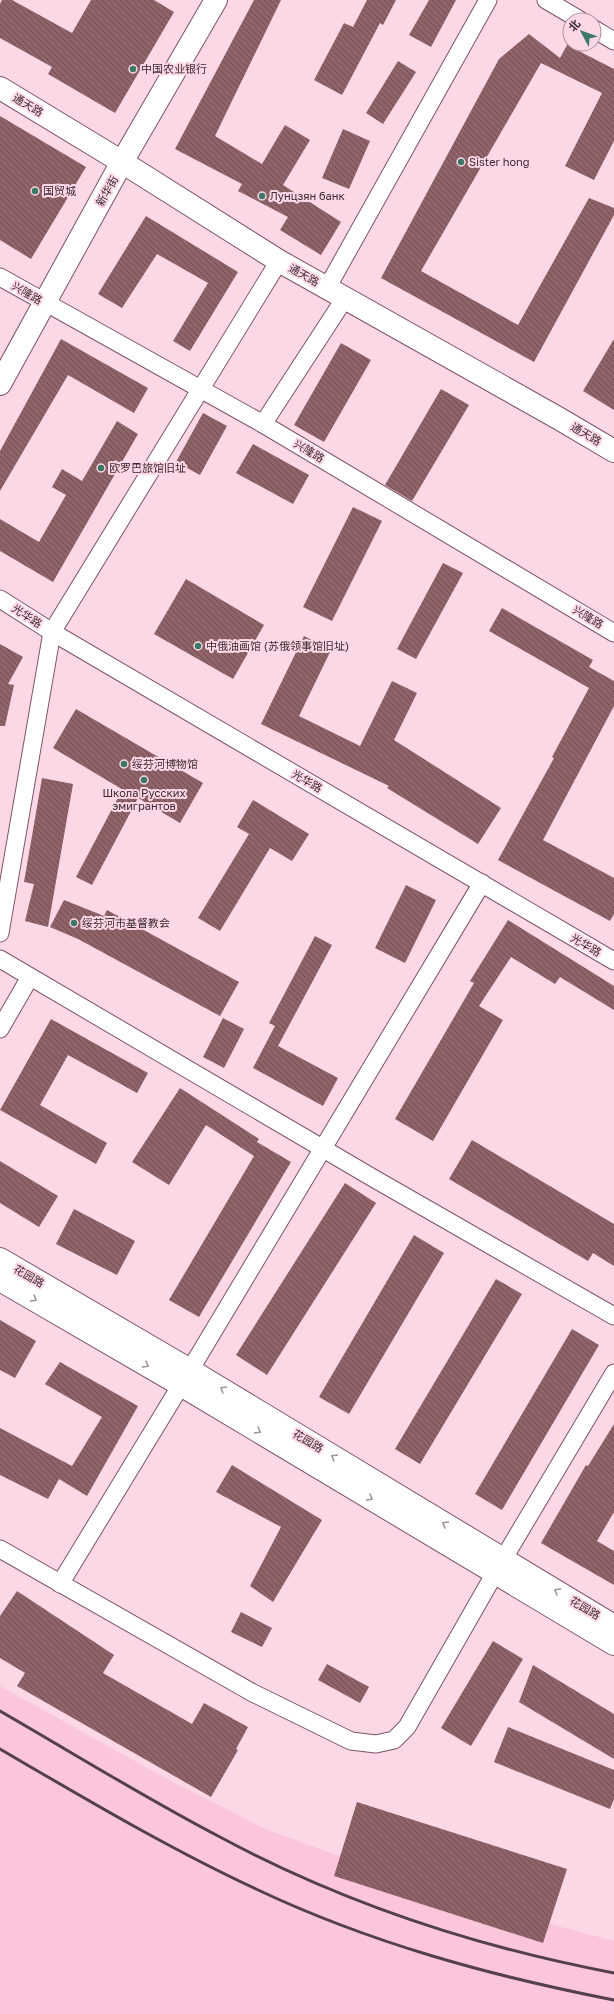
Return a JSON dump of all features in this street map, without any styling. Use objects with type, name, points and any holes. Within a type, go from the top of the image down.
[{"type":"main road","name":"新华街","points":[[0,384],[122,162],[216,0]]},
{"type":"main road","name":"通天路","points":[[0,88],[122,162],[279,261],[614,451]]},
{"type":"main road","name":"花园路","points":[[0,1259],[186,1378],[499,1566],[614,1644]]},
{"type":"main road","name":"花园路","points":[[0,1280],[186,1378]]},
{"type":"main road","name":"花园路","points":[[499,1566],[614,1626]]},
{"type":"street","points":[[263,424],[336,293],[488,0]]},
{"type":"street","points":[[546,0],[566,12]]},
{"type":"street","points":[[602,33],[614,40]]},
{"type":"street","points":[[0,933],[52,632],[279,261]]},
{"type":"street","name":"兴隆路","points":[[0,277],[263,424],[614,633]]},
{"type":"street","name":"光华路","points":[[0,599],[52,632],[614,961]]},
{"type":"street","points":[[60,1584],[186,1378],[482,883]]},
{"type":"street","points":[[0,959],[614,1316]]},
{"type":"street","points":[[0,1029],[30,977]]},
{"type":"street","points":[[0,1549],[252,1693],[351,1741],[376,1744],[394,1740],[407,1727],[499,1566],[614,1373]]},
{"type":"shaded area","points":[[0,1686],[158,1774],[265,1829],[460,1900],[614,1941],[614,2014],[0,2014]]},
{"type":"building","points":[[2,0],[12,0],[72,33],[91,0],[154,0],[174,12],[115,113],[48,74],[52,67],[0,38],[0,4]]},
{"type":"building","points":[[254,0],[281,0],[215,136],[262,164],[285,125],[310,140],[283,185],[341,222],[321,255],[280,230],[288,217],[238,191],[242,184],[175,149]]},
{"type":"building","points":[[367,0],[396,0],[383,25],[380,23],[342,95],[314,80],[344,23],[353,27]]},
{"type":"building","points":[[429,0],[456,0],[431,47],[409,35]]},
{"type":"building","points":[[529,34],[560,58],[563,52],[581,52],[614,69],[614,141],[594,180],[565,166],[602,93],[541,63],[421,271],[518,325],[589,198],[614,208],[614,215],[534,362],[381,278],[499,59]]},
{"type":"building","points":[[398,61],[416,72],[383,124],[366,113]]},
{"type":"building","points":[[0,116],[86,167],[31,259],[0,240]]},
{"type":"building","points":[[343,129],[370,141],[349,189],[322,178]]},
{"type":"building","points":[[146,216],[238,272],[190,351],[173,341],[208,283],[157,254],[122,308],[98,294]]},
{"type":"building","points":[[61,339],[148,388],[134,413],[68,375],[0,491],[0,451]]},
{"type":"building","points":[[614,339],[614,410],[583,391]]},
{"type":"building","points":[[341,343],[371,360],[324,442],[294,425]]},
{"type":"building","points":[[441,389],[469,405],[412,501],[385,485]]},
{"type":"building","points":[[203,413],[227,426],[200,475],[176,462]]},
{"type":"building","points":[[117,421],[138,434],[53,582],[0,551],[0,519],[39,542],[66,495],[52,487],[62,469],[82,481]]},
{"type":"building","points":[[253,444],[309,475],[293,504],[236,473]]},
{"type":"building","points":[[353,507],[382,521],[332,621],[303,607]]},
{"type":"building","points":[[443,563],[463,573],[416,659],[397,649]]},
{"type":"building","points":[[186,579],[264,625],[233,679],[154,634]]},
{"type":"building","points":[[502,608],[593,660],[589,667],[614,681],[614,706],[543,840],[614,878],[614,914],[610,921],[498,860],[554,758],[552,757],[589,688],[489,631]]},
{"type":"building","points":[[304,636],[331,650],[299,716],[360,746],[392,681],[417,693],[394,740],[501,808],[478,844],[387,788],[389,786],[261,724]]},
{"type":"building","points":[[0,644],[23,657],[8,684],[14,685],[5,726],[0,726]]},
{"type":"building","points":[[76,709],[203,783],[180,823],[138,798],[92,885],[76,877],[121,792],[130,794],[53,748]]},
{"type":"building","points":[[42,778],[73,784],[48,927],[25,921],[34,884],[24,882]]},
{"type":"building","points":[[253,800],[309,834],[292,861],[270,848],[220,931],[198,918],[249,834],[237,827]]},
{"type":"building","points":[[406,885],[436,900],[405,963],[375,948]]},
{"type":"building","points":[[64,900],[104,916],[107,910],[239,982],[220,1016],[78,939],[50,927]]},
{"type":"building","points":[[508,920],[614,986],[614,1010],[560,977],[555,984],[511,957],[479,1006],[503,1020],[433,1141],[395,1119],[474,983],[470,981]]},
{"type":"building","points":[[315,936],[332,945],[278,1046],[338,1078],[323,1106],[253,1068],[275,1026],[269,1023]]},
{"type":"building","points":[[223,1018],[244,1029],[224,1068],[203,1057]]},
{"type":"building","points":[[51,1019],[148,1073],[137,1093],[68,1055],[40,1105],[107,1143],[96,1164],[0,1110]]},
{"type":"building","points":[[180,1088],[259,1139],[257,1142],[291,1162],[199,1317],[169,1300],[254,1156],[206,1125],[169,1185],[132,1162]]},
{"type":"building","points":[[472,1140],[614,1224],[614,1266],[593,1253],[588,1261],[449,1179]]},
{"type":"building","points":[[0,1161],[58,1196],[39,1227],[0,1203]]},
{"type":"building","points":[[345,1183],[376,1203],[267,1375],[236,1355]]},
{"type":"building","points":[[74,1209],[135,1241],[117,1275],[56,1244]]},
{"type":"building","points":[[414,1235],[444,1253],[349,1414],[319,1397]]},
{"type":"building","points":[[496,1279],[522,1294],[420,1464],[395,1449]]},
{"type":"building","points":[[0,1320],[36,1341],[15,1378],[0,1370]]},
{"type":"building","points":[[572,1329],[599,1345],[502,1510],[475,1494]]},
{"type":"building","points":[[60,1362],[138,1406],[87,1496],[59,1479],[48,1499],[0,1475],[0,1428],[72,1466],[102,1417],[45,1384]]},
{"type":"building","points":[[614,1424],[614,1512],[597,1541],[614,1551],[614,1585],[541,1543],[586,1465],[588,1466]]},
{"type":"building","points":[[232,1465],[322,1520],[273,1602],[250,1586],[281,1527],[216,1492]]},
{"type":"building","points":[[17,1591],[114,1655],[103,1673],[192,1724],[204,1703],[248,1727],[236,1749],[238,1750],[211,1797],[17,1686],[25,1673],[0,1658],[0,1616]]},
{"type":"building","points":[[241,1612],[272,1628],[262,1647],[231,1632]]},
{"type":"building","points":[[493,1641],[523,1659],[471,1746],[441,1728]]},
{"type":"building","points":[[327,1664],[369,1687],[360,1703],[318,1680]]},
{"type":"building","points":[[533,1665],[614,1714],[614,1759],[519,1702]]},
{"type":"building","points":[[508,1727],[614,1770],[614,1799],[610,1809],[494,1762]]},
{"type":"building","points":[[357,1802],[567,1869],[543,1943],[334,1876]]},
{"type":"railway","points":[[0,1711],[192,1822],[267,1861],[314,1882],[412,1920],[462,1936],[512,1950],[614,1973]]},
{"type":"railway","points":[[0,1749],[158,1840],[256,1889],[343,1926],[387,1942],[477,1969],[568,1991],[614,2000]]},
{"type":"place","name":"中国农业银行","points":[[133,69]]},
{"type":"place","name":"Sister hong","points":[[461,162]]},
{"type":"place","name":"国贸城","points":[[35,191]]},
{"type":"place","name":"Лунцзян банк","points":[[262,196]]},
{"type":"place","name":"欧罗巴旅馆旧址","points":[[101,468]]},
{"type":"place","name":"中俄油画馆 (苏俄领事馆旧址)","points":[[198,646]]},
{"type":"place","name":"绥芬河博物馆","points":[[124,764]]},
{"type":"place","name":"Школа Русских эмигрантов","points":[[144,780]]},
{"type":"place","name":"绥芬河市基督教会","points":[[74,923]]}]
